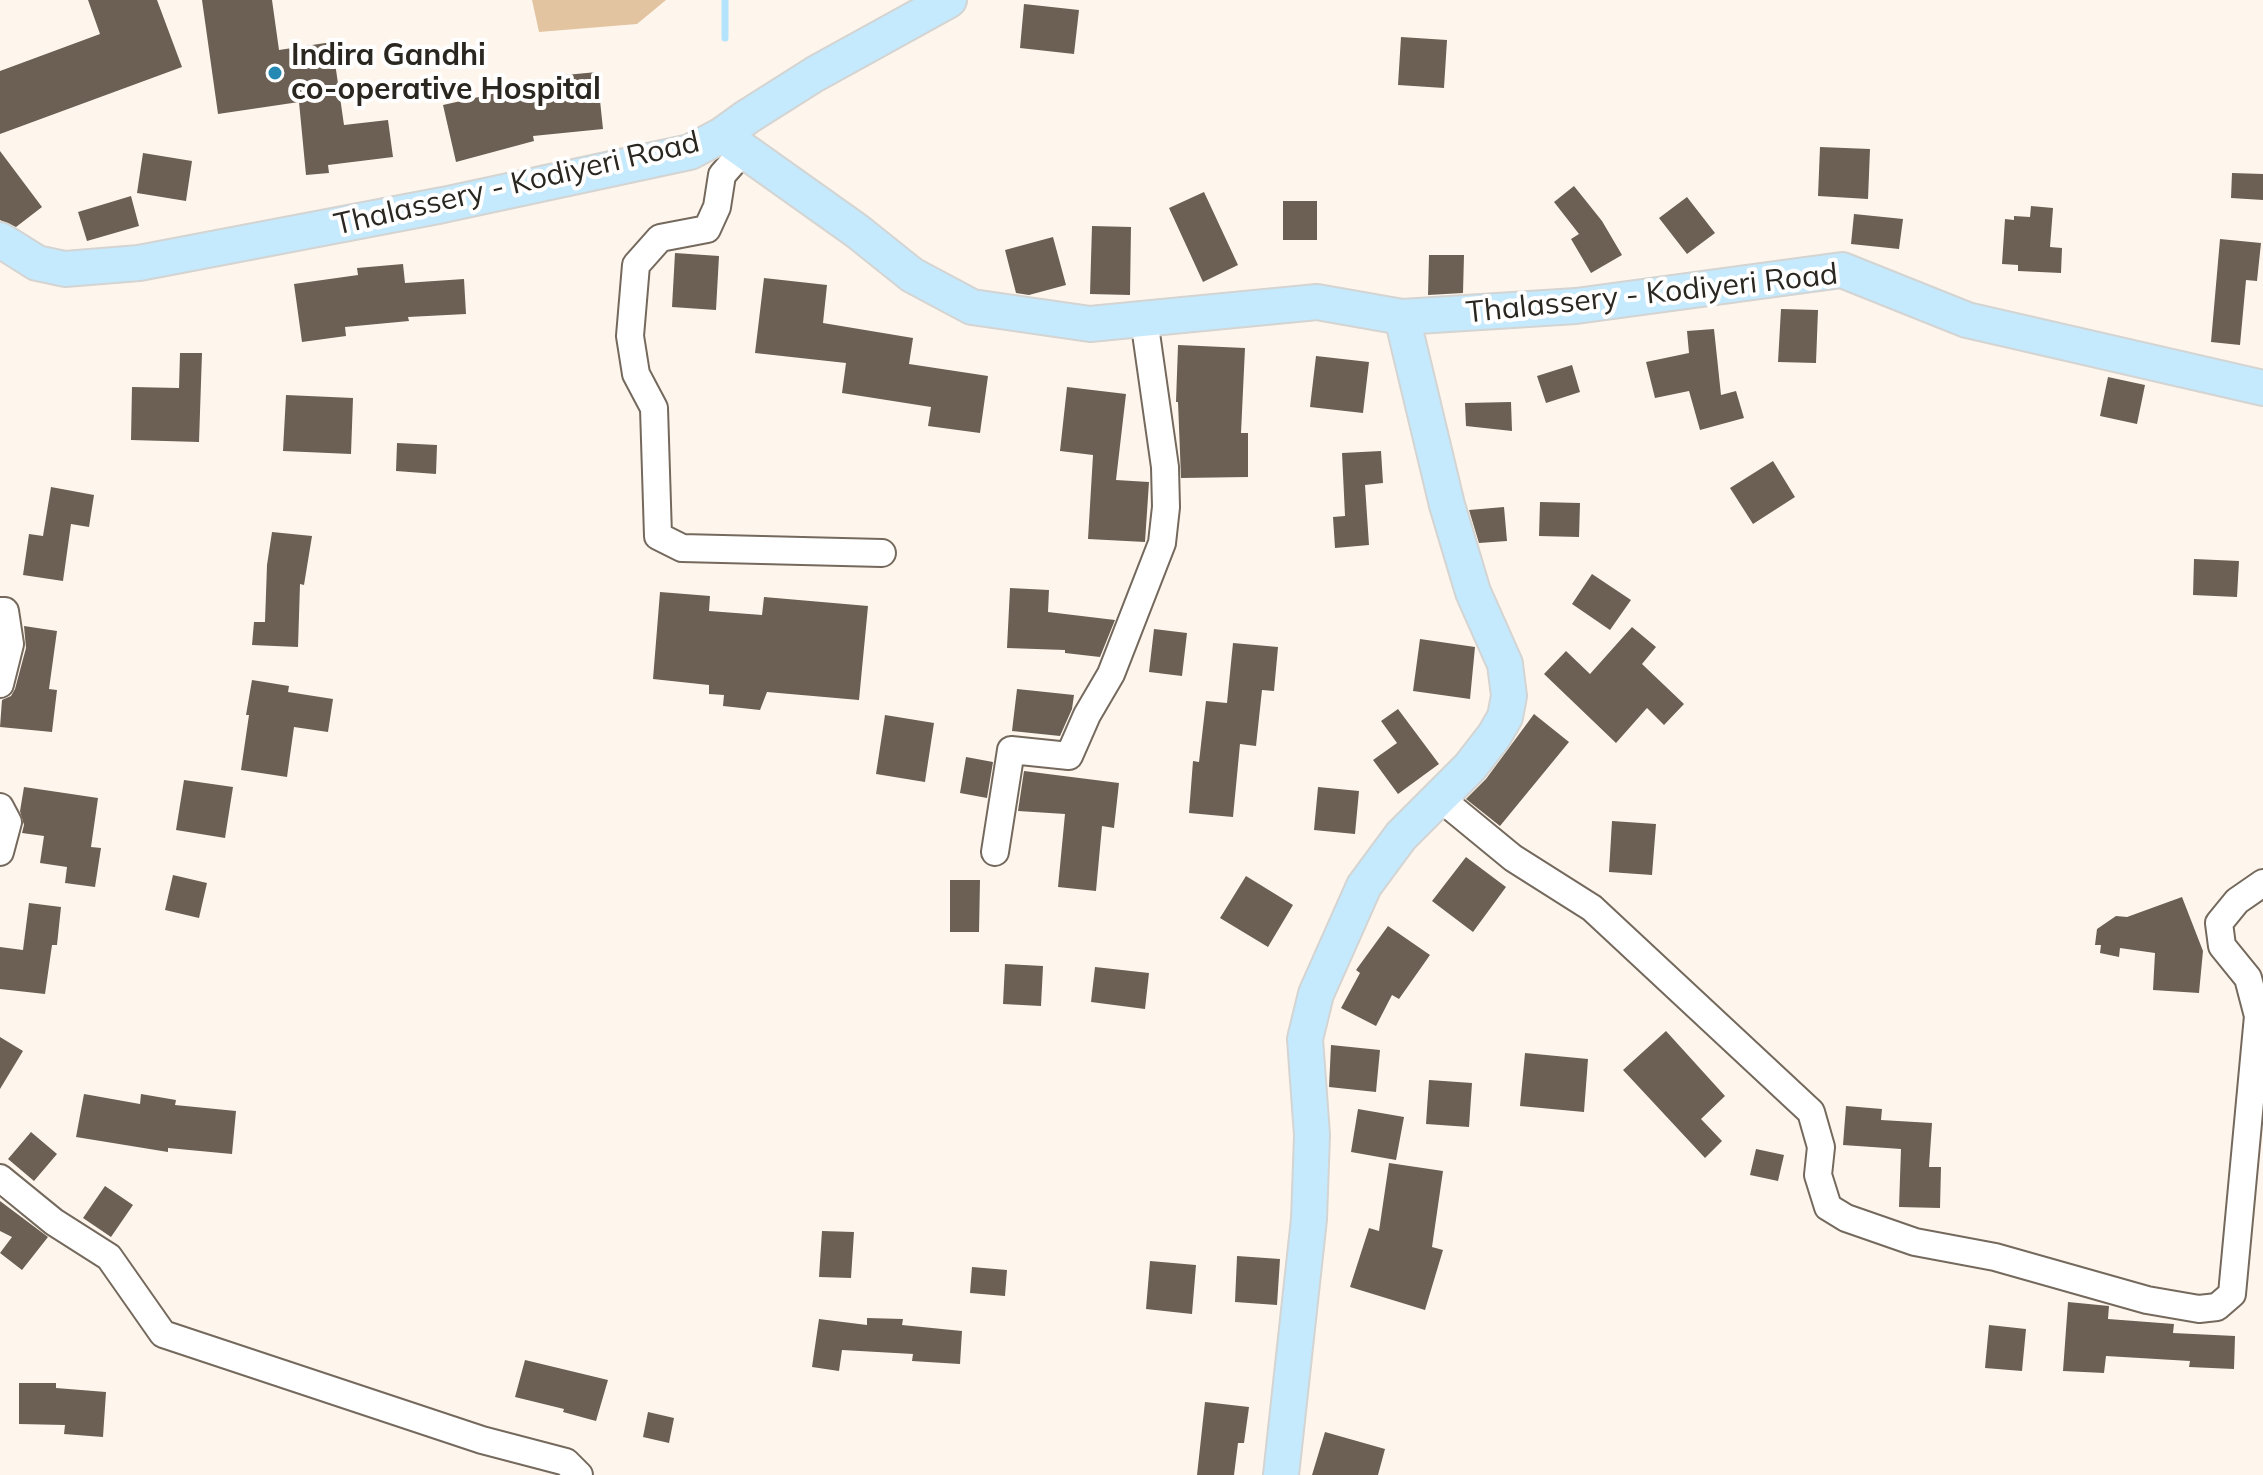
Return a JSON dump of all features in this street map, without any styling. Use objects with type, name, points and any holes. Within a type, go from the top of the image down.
[{"type":"main road","points":[[733,143],[747,117],[815,74],[949,0]]},
{"type":"main road","name":"Thalassery - Kodiyeri Road","points":[[0,240],[37,263],[65,269],[139,263],[520,189],[733,143],[857,231],[912,275],[972,307],[1090,324],[1317,302],[1402,317],[1576,306],[1842,270],[1967,320],[2263,388]]},
{"type":"main road","points":[[1281,1475],[1309,1219],[1312,1135],[1305,1039],[1316,994],[1364,886],[1401,836],[1470,767],[1494,736],[1505,717],[1509,696],[1505,664],[1473,592],[1447,505],[1402,317]]},
{"type":"street","points":[[733,143],[722,175],[717,207],[707,229],[660,238],[636,265],[630,336],[636,374],[654,408],[658,536],[682,548],[882,553]]},
{"type":"street","points":[[995,852],[1011,750],[1069,756],[1087,715],[1111,674],[1162,543],[1166,507],[1165,467],[1144,319]]},
{"type":"street","points":[[0,611],[5,611],[10,644],[0,684]]},
{"type":"street","points":[[1440,798],[1513,858],[1592,908],[1811,1112],[1821,1147],[1818,1175],[1828,1207],[1846,1218],[1915,1242],[1995,1257],[2147,1300],[2199,1309],[2217,1307],[2232,1294],[2258,1016],[2248,978],[2222,946],[2219,923],[2237,901],[2263,883]]},
{"type":"street","points":[[0,807],[8,822],[0,852]]},
{"type":"street","points":[[0,1178],[54,1222],[109,1257],[163,1334],[482,1440],[566,1462],[579,1475]]},
{"type":"shaded area","points":[[532,0],[666,0],[637,24],[539,32]]},
{"type":"building","points":[[88,0],[157,0],[182,67],[0,134],[0,71],[100,34]]},
{"type":"building","name":"Indira Gandhi co-operative Hospital","points":[[202,0],[272,0],[279,50],[332,42],[344,125],[388,120],[393,157],[328,165],[329,173],[306,175],[299,102],[218,114]]},
{"type":"building","points":[[1024,4],[1079,10],[1074,54],[1020,48]]},
{"type":"building","points":[[1401,37],[1447,40],[1444,88],[1398,85]]},
{"type":"building","points":[[597,72],[603,129],[533,136],[534,141],[456,162],[443,105],[555,80],[555,76]]},
{"type":"building","points":[[1820,147],[1870,149],[1868,199],[1818,196]]},
{"type":"building","points":[[0,151],[42,207],[16,227],[0,220]]},
{"type":"building","points":[[143,153],[192,161],[186,201],[137,193]]},
{"type":"building","points":[[2232,173],[2263,174],[2263,200],[2231,198]]},
{"type":"building","points":[[1574,186],[1602,221],[1622,255],[1591,273],[1571,239],[1579,234],[1554,202]]},
{"type":"building","points":[[1204,192],[1238,265],[1203,282],[1169,208]]},
{"type":"building","points":[[131,196],[139,226],[87,241],[78,212]]},
{"type":"building","points":[[1687,197],[1715,233],[1687,254],[1659,218]]},
{"type":"building","points":[[1283,201],[1317,201],[1317,240],[1283,240]]},
{"type":"building","points":[[2031,206],[2053,208],[2050,247],[2062,248],[2061,273],[2018,271],[2018,265],[2002,264],[2005,219],[2030,217]]},
{"type":"building","points":[[1854,214],[1903,219],[1899,249],[1851,244]]},
{"type":"building","points":[[1092,226],[1131,227],[1130,295],[1090,294]]},
{"type":"building","points":[[1053,237],[1066,285],[1029,295],[1016,293],[1005,250]]},
{"type":"building","points":[[2220,239],[2261,243],[2257,281],[2246,280],[2240,345],[2211,342]]},
{"type":"building","points":[[675,253],[719,256],[716,310],[672,307]]},
{"type":"building","points":[[1429,255],[1464,255],[1463,293],[1428,295]]},
{"type":"building","points":[[403,264],[405,283],[464,279],[466,314],[408,317],[409,321],[345,327],[346,336],[302,342],[294,284],[358,275],[357,268]]},
{"type":"building","points":[[764,278],[827,285],[823,323],[913,338],[909,364],[988,376],[980,433],[928,426],[931,407],[842,393],[846,363],[755,353]]},
{"type":"building","points":[[1781,309],[1818,310],[1816,363],[1778,362]]},
{"type":"building","points":[[1714,329],[1721,395],[1736,391],[1744,418],[1700,430],[1689,391],[1655,398],[1646,362],[1689,353],[1687,331]]},
{"type":"building","points":[[1178,345],[1245,348],[1241,433],[1248,433],[1248,477],[1181,478],[1176,402]]},
{"type":"building","points":[[180,353],[202,353],[199,442],[131,440],[132,387],[179,388]]},
{"type":"building","points":[[1316,356],[1369,362],[1363,413],[1310,407]]},
{"type":"building","points":[[1572,365],[1580,392],[1546,403],[1537,376]]},
{"type":"building","points":[[2108,377],[2145,385],[2137,424],[2100,416]]},
{"type":"building","points":[[1067,387],[1126,394],[1116,480],[1149,482],[1145,542],[1088,539],[1093,455],[1060,451]]},
{"type":"building","points":[[286,395],[353,398],[351,454],[283,451]]},
{"type":"building","points":[[1511,402],[1512,431],[1466,426],[1465,403]]},
{"type":"building","points":[[397,443],[437,445],[436,474],[396,471]]},
{"type":"building","points":[[1381,451],[1383,483],[1365,485],[1369,545],[1335,548],[1333,517],[1345,516],[1342,453]]},
{"type":"building","points":[[1773,461],[1795,497],[1753,524],[1730,488]]},
{"type":"building","points":[[51,487],[94,495],[89,527],[71,524],[63,581],[23,575],[29,534],[43,536]]},
{"type":"building","points":[[1540,502],[1580,503],[1579,537],[1539,536]]},
{"type":"building","points":[[1504,507],[1507,541],[1479,543],[1469,510]]},
{"type":"building","points":[[272,532],[312,536],[304,585],[300,584],[298,647],[252,645],[254,622],[265,622],[267,565]]},
{"type":"building","points":[[2194,559],[2239,561],[2237,597],[2193,595]]},
{"type":"building","points":[[1592,574],[1631,600],[1610,630],[1572,604]]},
{"type":"building","points":[[1010,588],[1049,590],[1048,612],[1115,620],[1100,657],[1065,653],[1065,650],[1007,648]]},
{"type":"building","points":[[660,592],[710,596],[709,611],[762,615],[764,597],[868,606],[859,700],[767,692],[760,710],[723,706],[724,695],[709,694],[709,685],[653,679]]},
{"type":"building","points":[[24,626],[57,631],[49,689],[57,690],[52,732],[0,727],[2,700],[11,696],[15,689],[26,648]]},
{"type":"building","points":[[1632,627],[1656,647],[1642,664],[1684,704],[1664,725],[1647,708],[1616,743],[1544,674],[1566,651],[1590,674]]},
{"type":"building","points":[[1154,629],[1187,633],[1182,676],[1149,672]]},
{"type":"building","points":[[1420,639],[1475,647],[1470,699],[1413,691]]},
{"type":"building","points":[[1233,643],[1278,647],[1274,691],[1262,690],[1256,746],[1240,744],[1233,817],[1189,813],[1193,761],[1199,762],[1206,701],[1227,703]]},
{"type":"building","points":[[252,680],[289,686],[288,692],[333,699],[328,732],[294,727],[287,777],[241,770]]},
{"type":"building","points":[[1017,689],[1074,695],[1072,709],[1060,736],[1012,731]]},
{"type":"building","points":[[1398,709],[1439,764],[1398,794],[1373,760],[1397,743],[1381,721]]},
{"type":"building","points":[[1534,714],[1569,742],[1500,826],[1466,799],[1486,779]]},
{"type":"building","points":[[885,715],[934,723],[925,782],[876,774]]},
{"type":"building","points":[[966,757],[993,762],[987,798],[960,793]]},
{"type":"building","points":[[1024,771],[1119,783],[1114,828],[1102,826],[1096,891],[1058,887],[1065,814],[1018,811]]},
{"type":"building","points":[[184,780],[233,787],[225,838],[176,830]]},
{"type":"building","points":[[24,787],[98,798],[91,847],[101,848],[95,887],[65,883],[67,867],[40,863],[44,836],[22,833],[24,825],[20,811]]},
{"type":"building","points":[[1318,787],[1359,791],[1355,834],[1314,830]]},
{"type":"building","points":[[1612,821],[1656,824],[1652,875],[1609,872]]},
{"type":"building","points":[[1466,857],[1506,887],[1473,932],[1432,901]]},
{"type":"building","points":[[173,875],[207,883],[199,918],[165,910]]},
{"type":"building","points":[[1246,876],[1293,905],[1268,947],[1220,918]]},
{"type":"building","points":[[950,880],[980,880],[979,932],[950,932]]},
{"type":"building","points":[[2182,897],[2203,951],[2199,993],[2153,990],[2155,953],[2120,948],[2119,957],[2100,953],[2101,945],[2095,945],[2097,929],[2116,916],[2127,917]]},
{"type":"building","points":[[29,903],[61,907],[57,945],[52,945],[45,994],[0,989],[0,947],[23,950]]},
{"type":"building","points":[[1388,926],[1430,955],[1399,999],[1392,995],[1376,1026],[1341,1008],[1360,973],[1356,970]]},
{"type":"building","points":[[1005,964],[1043,966],[1041,1006],[1003,1004]]},
{"type":"building","points":[[1095,967],[1149,973],[1145,1009],[1091,1002]]},
{"type":"building","points":[[1666,1031],[1725,1096],[1701,1119],[1722,1141],[1705,1158],[1623,1070]]},
{"type":"building","points":[[0,1037],[23,1051],[0,1089]]},
{"type":"building","points":[[1331,1045],[1380,1050],[1376,1092],[1329,1087]]},
{"type":"building","points":[[1525,1053],[1588,1059],[1584,1112],[1520,1106]]},
{"type":"building","points":[[1429,1080],[1472,1083],[1469,1127],[1426,1124]]},
{"type":"building","points":[[84,1094],[140,1104],[141,1094],[176,1100],[175,1105],[236,1111],[232,1154],[168,1148],[168,1152],[76,1137]]},
{"type":"building","points":[[1846,1106],[1882,1109],[1881,1120],[1932,1123],[1929,1167],[1941,1167],[1940,1208],[1899,1207],[1901,1149],[1843,1145]]},
{"type":"building","points":[[1358,1109],[1404,1117],[1396,1160],[1351,1152]]},
{"type":"building","points":[[31,1132],[57,1154],[34,1181],[8,1159]]},
{"type":"building","points":[[1756,1149],[1784,1155],[1778,1181],[1750,1175]]},
{"type":"building","points":[[1389,1163],[1443,1171],[1432,1247],[1443,1250],[1425,1310],[1350,1287],[1369,1228],[1379,1231]]},
{"type":"building","points":[[105,1186],[133,1205],[111,1237],[83,1218]]},
{"type":"building","points":[[0,1201],[48,1237],[22,1270],[0,1253],[12,1237],[0,1231]]},
{"type":"building","points":[[822,1231],[854,1232],[851,1278],[819,1277]]},
{"type":"building","points":[[1237,1256],[1280,1259],[1277,1305],[1235,1302]]},
{"type":"building","points":[[1150,1261],[1196,1265],[1192,1314],[1146,1309]]},
{"type":"building","points":[[972,1267],[1007,1270],[1005,1296],[970,1293]]},
{"type":"building","points":[[2068,1302],[2109,1306],[2108,1319],[2174,1324],[2173,1333],[2235,1336],[2234,1369],[2189,1367],[2190,1361],[2106,1356],[2104,1373],[2063,1371]]},
{"type":"building","points":[[867,1318],[903,1319],[902,1325],[962,1331],[960,1364],[912,1361],[913,1354],[842,1350],[839,1371],[812,1367],[819,1319],[867,1325]]},
{"type":"building","points":[[1989,1325],[2026,1329],[2022,1371],[1985,1368]]},
{"type":"building","points":[[525,1360],[608,1380],[596,1421],[563,1412],[564,1409],[515,1397]]},
{"type":"building","points":[[19,1383],[56,1383],[56,1388],[106,1392],[103,1437],[64,1434],[65,1425],[19,1424]]},
{"type":"building","points":[[1205,1402],[1249,1407],[1244,1443],[1238,1443],[1234,1475],[1197,1475]]},
{"type":"building","points":[[648,1412],[674,1418],[669,1443],[643,1437]]},
{"type":"building","points":[[1325,1432],[1385,1449],[1378,1475],[1312,1475]]},
{"type":"waterway","points":[[725,0],[725,38]]},
{"type":"place","name":"Indira Gandhi co-operative Hospital","points":[[275,73]]}]
